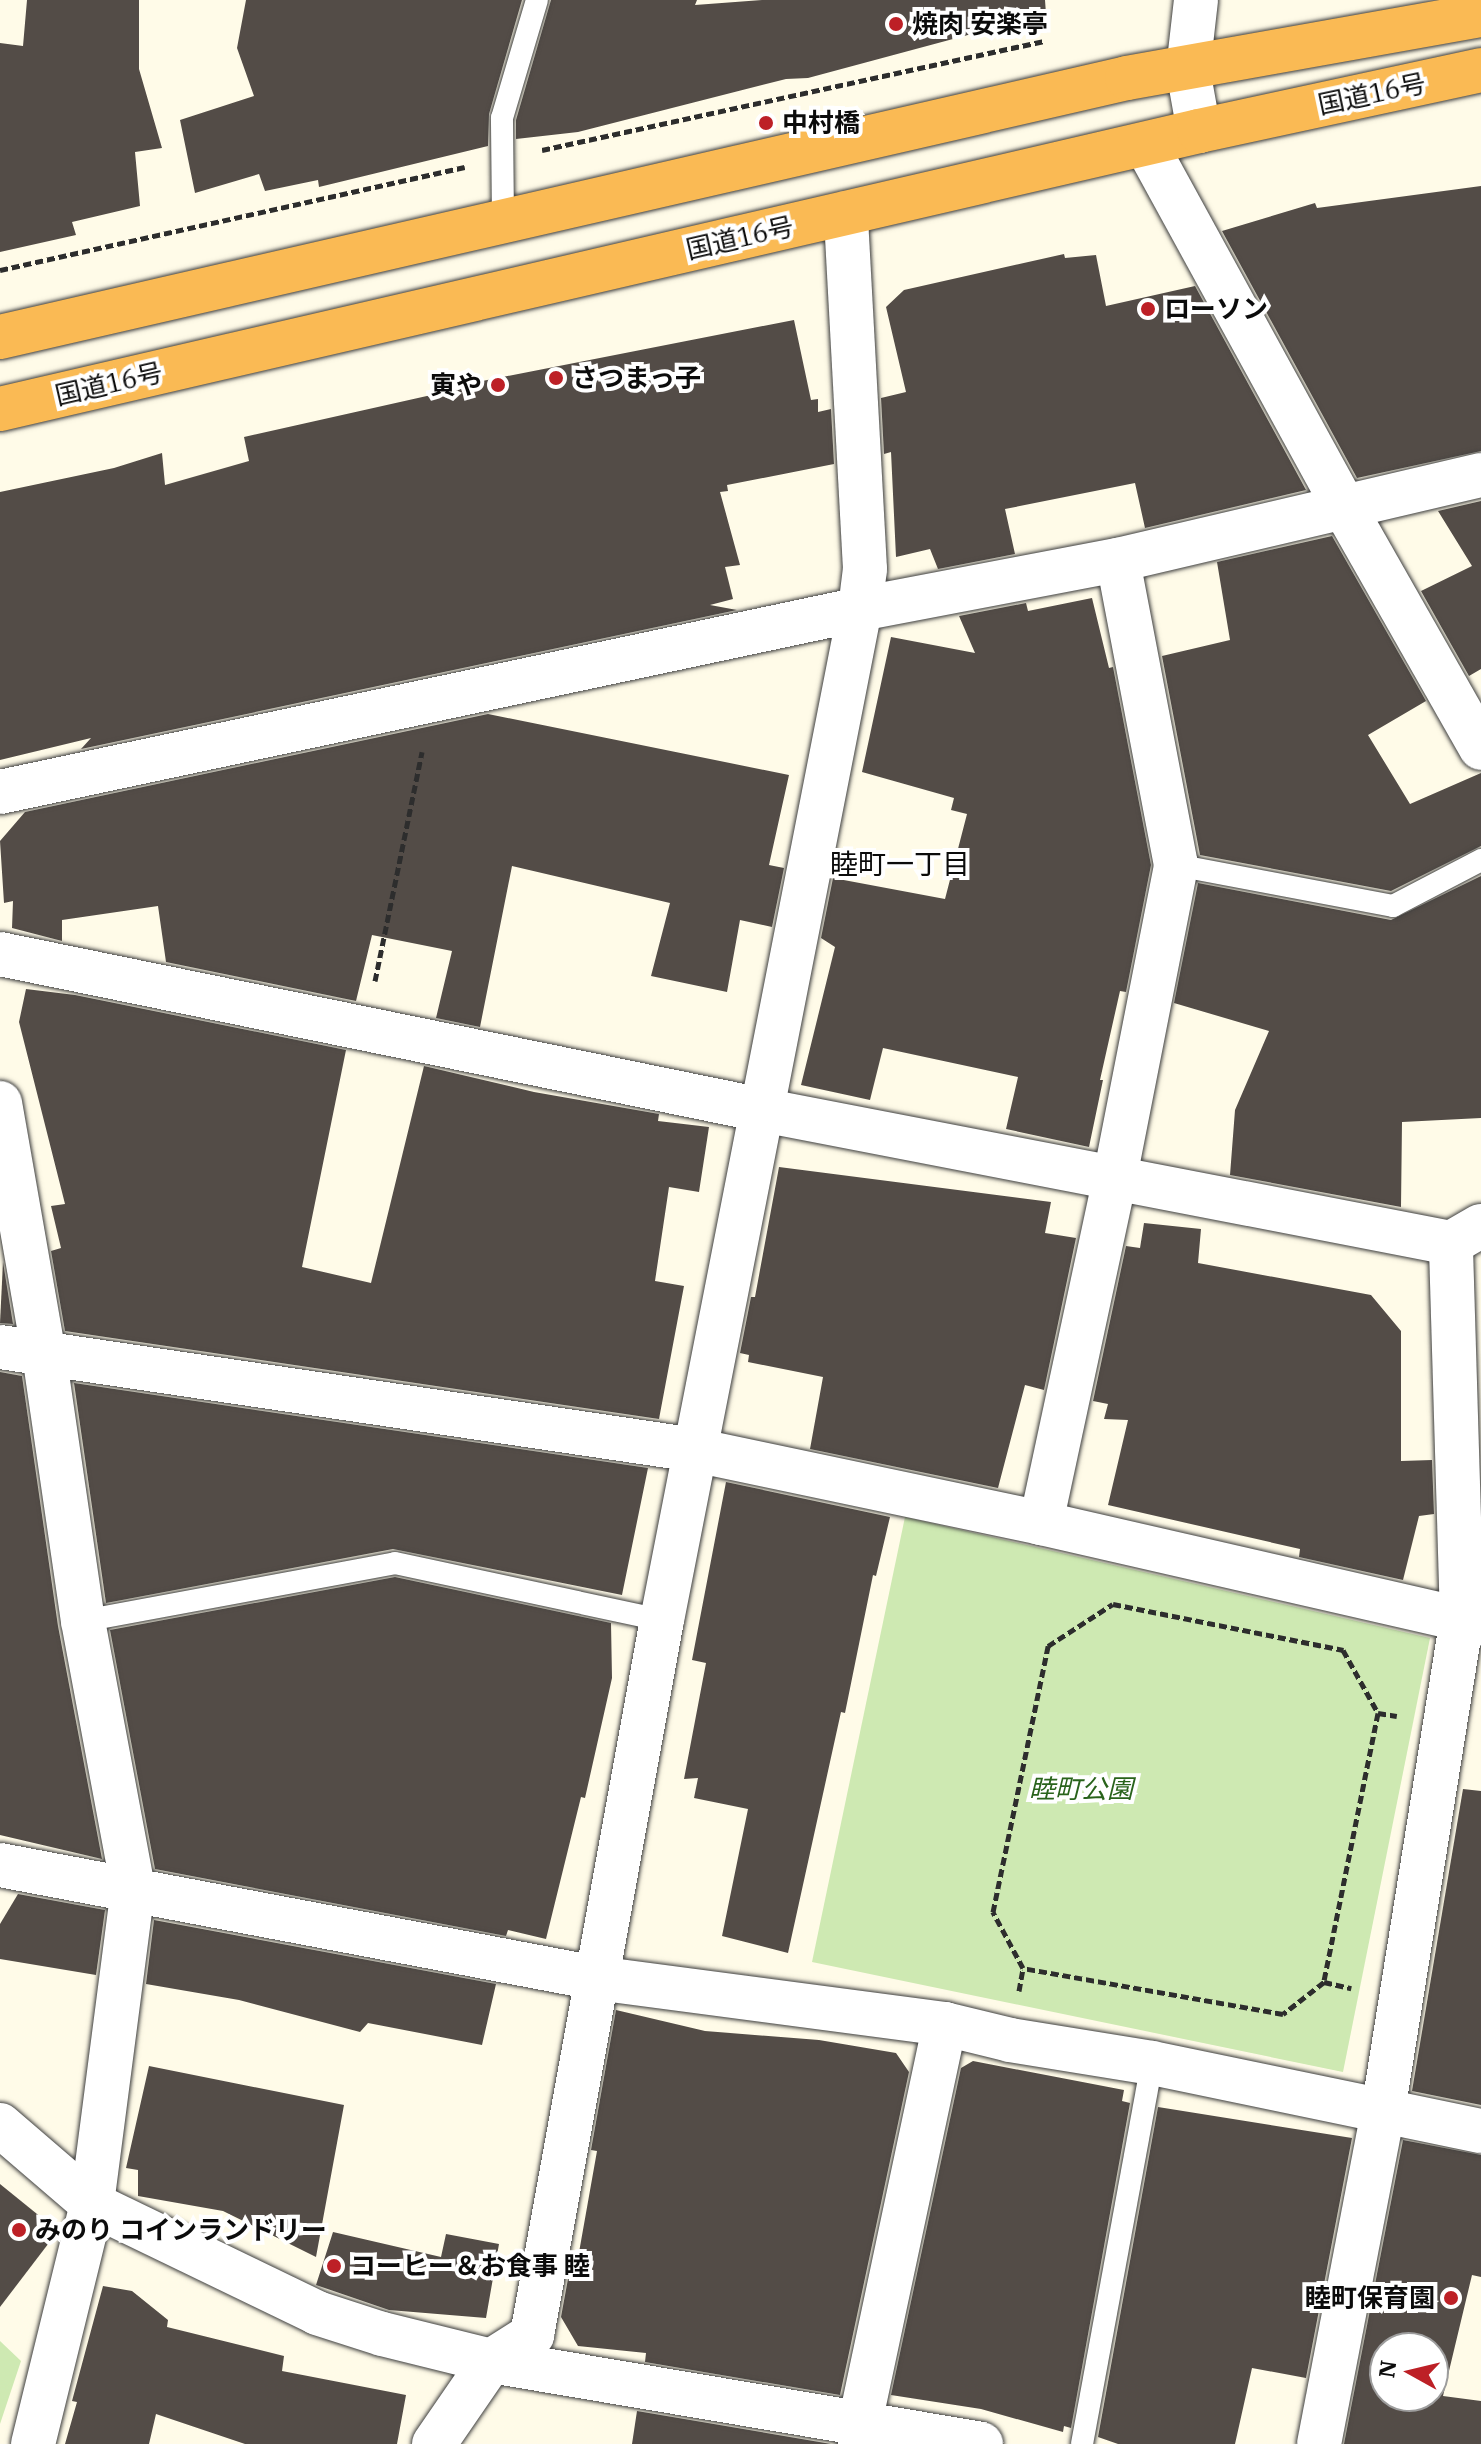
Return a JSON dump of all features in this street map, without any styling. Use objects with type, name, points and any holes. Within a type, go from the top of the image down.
[{"type":"highway","points":[[0,337],[1127,78],[1188,70],[1481,15]]},
{"type":"highway","name":"国道16号","points":[[0,409],[1199,131],[1481,70]]},
{"type":"street","points":[[1196,0],[1188,70],[1199,131]]},
{"type":"street","points":[[1146,145],[1344,507],[1481,748]]},
{"type":"street","points":[[434,2444],[491,2361],[532,2335],[662,1620],[860,609],[865,569],[846,214]]},
{"type":"street","points":[[0,792],[860,609],[1118,560],[1481,475]]},
{"type":"street","points":[[1041,1523],[1115,1177],[1176,865],[1118,560]]},
{"type":"street","points":[[0,954],[762,1110],[1115,1177],[1466,1235],[1472,1621],[1319,2444]]},
{"type":"street","points":[[0,1103],[44,1354],[83,1621],[133,1888],[92,2204],[33,2444]]},
{"type":"street","points":[[0,1347],[695,1450],[1041,1523],[1472,1621]]},
{"type":"street","points":[[0,1865],[596,1978],[945,2024],[1010,2040],[1152,2063],[1481,2131]]},
{"type":"street","points":[[860,2434],[945,2024]]},
{"type":"street","points":[[0,2125],[92,2204],[317,2313],[382,2334],[491,2361],[860,2434],[981,2444]]},
{"type":"lane","points":[[503,219],[502,118],[537,0]]},
{"type":"lane","points":[[1176,865],[1393,906],[1481,860]]},
{"type":"lane","points":[[83,1621],[395,1563],[662,1620]]},
{"type":"lane","points":[[1082,2444],[1152,2063]]},
{"type":"path","points":[[0,270],[1055,39]]},
{"type":"path","points":[[365,1029],[432,701]]},
{"type":"path","points":[[1113,1604],[1343,1650],[1378,1713],[1324,1982],[1283,2014],[1023,1968],[993,1912],[1048,1646],[1113,1604]]},
{"type":"green space","name":"睦町公園","points":[[905,1517],[1430,1638],[1343,2072],[812,1962]]},
{"type":"green space","points":[[0,2341],[21,2361],[0,2424]]},
{"type":"building","points":[[27,0],[139,0],[139,69],[162,148],[135,152],[140,206],[72,222],[76,235],[0,252],[0,43],[23,46]]},
{"type":"building","points":[[246,0],[522,0],[489,114],[488,146],[319,187],[318,180],[265,191],[259,174],[195,193],[180,120],[254,96],[237,48]]},
{"type":"building","points":[[551,0],[697,0],[695,5],[762,0],[1045,0],[1046,14],[808,78],[786,79],[578,132],[516,139],[516,120]]},
{"type":"building","points":[[1481,186],[1481,451],[1357,478],[1222,231],[1315,203],[1317,208]]},
{"type":"building","points":[[1064,254],[1065,258],[1096,255],[1106,306],[1195,286],[1306,490],[1145,528],[1135,483],[1005,509],[1015,554],[938,569],[930,549],[896,557],[891,452],[884,454],[881,398],[906,392],[886,307],[904,290]]},
{"type":"building","points":[[794,320],[811,400],[818,399],[818,412],[831,409],[834,464],[727,485],[728,491],[720,492],[740,565],[725,567],[733,599],[710,605],[737,610],[81,749],[91,738],[0,760],[0,492],[114,468],[162,453],[165,485],[249,461],[244,437],[467,387],[467,384]]},
{"type":"building","points":[[1481,501],[1481,669],[1469,676],[1421,591],[1472,566],[1438,511]]},
{"type":"building","points":[[1332,536],[1426,701],[1368,735],[1410,804],[1481,773],[1481,846],[1391,891],[1200,855],[1162,656],[1230,640],[1217,562]]},
{"type":"building","points":[[1092,598],[1109,668],[1113,667],[1151,865],[1126,992],[1120,991],[1100,1080],[1103,1080],[1089,1147],[1006,1129],[1018,1077],[883,1048],[870,1100],[801,1085],[835,947],[821,938],[833,878],[945,899],[967,814],[951,810],[954,798],[862,772],[891,637],[975,653],[959,616],[1026,603],[1028,611]]},
{"type":"building","points":[[488,714],[789,775],[769,865],[784,868],[772,927],[740,920],[727,992],[651,976],[670,903],[512,866],[480,1027],[436,1018],[452,951],[372,935],[356,1001],[166,962],[158,906],[62,920],[62,941],[12,928],[13,901],[4,903],[0,841],[25,812]]},
{"type":"building","points":[[1481,876],[1481,1118],[1402,1122],[1401,1207],[1230,1175],[1235,1110],[1269,1031],[1174,1003],[1198,883],[1391,920]]},
{"type":"building","points":[[26,989],[75,995],[346,1050],[302,1267],[371,1283],[424,1066],[534,1092],[659,1114],[658,1121],[709,1127],[699,1192],[669,1187],[655,1281],[684,1286],[659,1419],[65,1331],[51,1251],[61,1248],[51,1206],[65,1204],[19,1022]]},
{"type":"building","points":[[779,1167],[1051,1202],[1045,1233],[1076,1238],[1044,1390],[1025,1385],[998,1488],[810,1449],[823,1377],[748,1362],[749,1355],[740,1353],[751,1297],[755,1297]]},
{"type":"building","points":[[1144,1223],[1201,1229],[1198,1263],[1371,1295],[1401,1331],[1401,1461],[1432,1460],[1434,1514],[1419,1516],[1403,1580],[1299,1557],[1300,1549],[1108,1505],[1128,1420],[1104,1419],[1108,1404],[1093,1401],[1126,1246],[1140,1248]]},
{"type":"building","points":[[3,1262],[13,1324],[0,1323]]},
{"type":"building","points":[[0,1372],[22,1376],[58,1626],[102,1859],[0,1835]]},
{"type":"building","points":[[74,1383],[648,1468],[622,1595],[393,1549],[106,1603]]},
{"type":"building","points":[[726,1482],[890,1517],[876,1576],[873,1575],[845,1713],[841,1712],[788,1953],[722,1936],[748,1809],[694,1798],[698,1778],[684,1779],[706,1663],[692,1660]]},
{"type":"building","points":[[395,1577],[611,1623],[612,1678],[585,1798],[581,1797],[546,1939],[508,1930],[506,1936],[155,1869],[110,1630]]},
{"type":"building","points":[[1463,1789],[1481,1791],[1481,2105],[1412,2091]]},
{"type":"building","points":[[18,1894],[105,1910],[96,1975],[0,1959],[0,1924]]},
{"type":"building","points":[[154,1920],[496,1984],[482,2045],[368,2023],[360,2032],[239,2000],[146,1984]]},
{"type":"building","points":[[616,2010],[705,2031],[819,2040],[896,2053],[909,2072],[840,2395],[645,2362],[646,2353],[578,2346],[561,2317],[572,2257],[578,2258],[597,2151],[591,2150]]},
{"type":"building","points":[[973,2061],[1124,2090],[1122,2101],[1130,2103],[1071,2428],[1064,2426],[1063,2432],[981,2409],[891,2395],[961,2068]]},
{"type":"building","points":[[149,2066],[344,2105],[316,2257],[223,2211],[138,2196],[138,2170],[126,2168]]},
{"type":"building","points":[[1158,2107],[1352,2138],[1306,2378],[1252,2368],[1235,2444],[1118,2444],[1098,2437]]},
{"type":"building","points":[[1403,2140],[1481,2155],[1481,2277],[1472,2275],[1449,2371],[1449,2332],[1369,2332],[1369,2412],[1449,2412],[1449,2397],[1481,2401],[1481,2444],[1344,2444]]},
{"type":"building","points":[[0,2184],[58,2231],[0,2307]]},
{"type":"building","points":[[333,2232],[441,2257],[446,2234],[499,2244],[486,2318],[389,2310],[316,2285]]},
{"type":"building","points":[[103,2286],[132,2291],[168,2320],[167,2327],[284,2356],[282,2371],[406,2395],[397,2444],[245,2444],[156,2414],[149,2444],[65,2444],[77,2402],[72,2401]]},
{"type":"building","points":[[637,2411],[831,2444],[632,2444]]},
{"type":"place","name":"焼肉 安楽亭","points":[[896,24]]},
{"type":"place","name":"中村橋","points":[[766,123]]},
{"type":"place","name":"ローソン","points":[[1148,309]]},
{"type":"place","name":"さつまっ子","points":[[556,378]]},
{"type":"place","name":"寅や","points":[[498,385]]},
{"type":"place","name":"みのり コインランドリー","points":[[19,2230]]},
{"type":"place","name":"コーヒー＆お食事 睦","points":[[334,2266]]},
{"type":"place","name":"睦町保育園","points":[[1451,2298]]},
{"type":"district","name":"睦町一丁目","points":[[900,864]]}]
